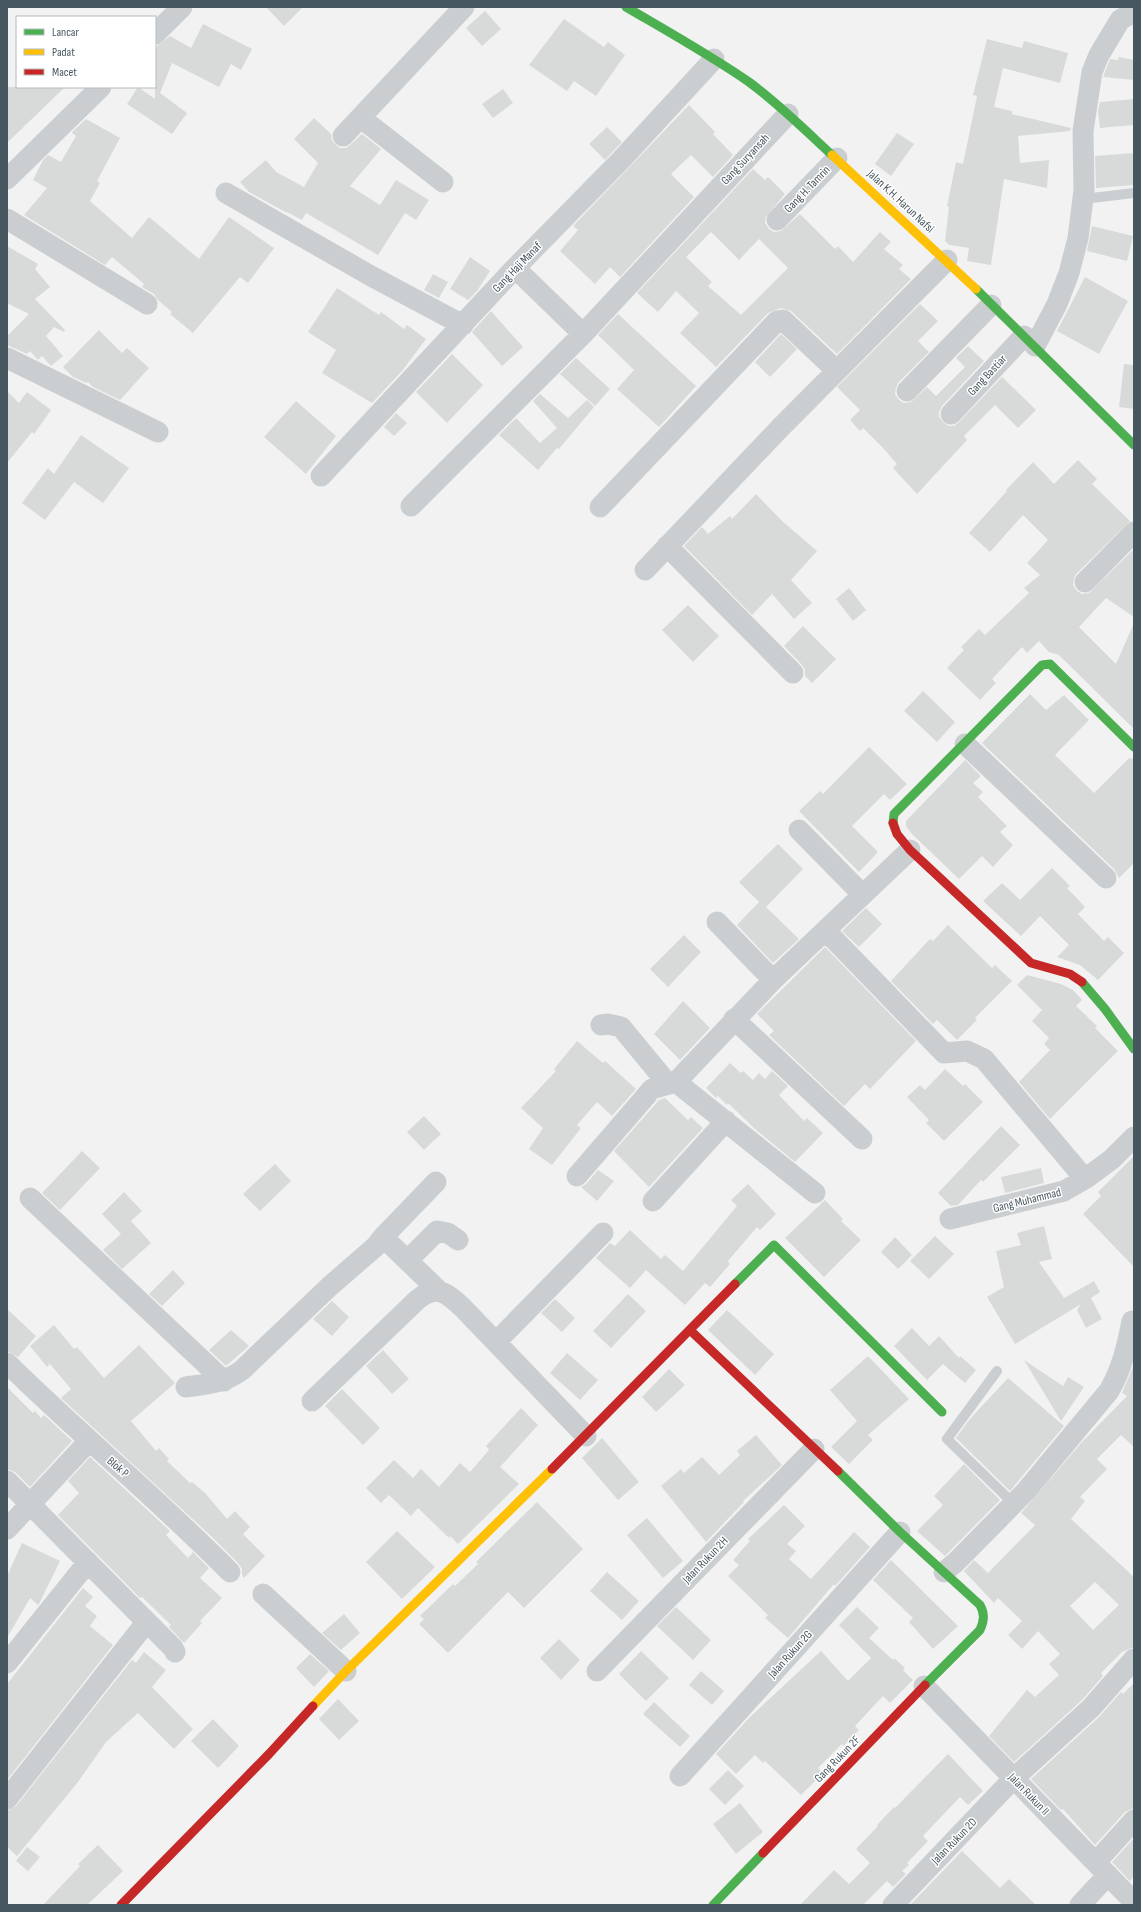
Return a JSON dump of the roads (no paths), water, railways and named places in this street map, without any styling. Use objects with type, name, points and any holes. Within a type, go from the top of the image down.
[{"type":"street","points":[[156,33],[182,7]]},
{"type":"street","points":[[343,136],[464,7]]},
{"type":"street","name":"Jalan K.H. Harun Nafsi","points":[[626,7],[714,59],[750,83],[788,114],[965,277],[991,305],[1134,445]]},
{"type":"street","name":"Gang Bastiar","points":[[951,414],[1029,341],[1056,304],[1069,273],[1078,238],[1083,199],[1083,131],[1092,72],[1099,55],[1120,20],[1128,15],[1134,15]]},
{"type":"street","name":"Gang Haji Manaf","points":[[322,476],[515,268],[621,160],[714,59]]},
{"type":"street","points":[[7,179],[100,88]]},
{"type":"street","name":"Gang Suryansah","points":[[411,506],[583,334],[788,114]]},
{"type":"street","points":[[361,118],[443,182]]},
{"type":"street","name":"Gang H. Tamrin","points":[[777,220],[837,158]]},
{"type":"street","points":[[226,192],[371,276],[463,324]]},
{"type":"street","points":[[7,219],[147,304]]},
{"type":"street","points":[[645,570],[837,371],[947,260]]},
{"type":"street","points":[[515,268],[583,334]]},
{"type":"street","points":[[907,390],[991,305]]},
{"type":"street","points":[[600,507],[777,321],[783,320],[837,371]]},
{"type":"street","points":[[7,358],[158,432]]},
{"type":"street","points":[[1085,582],[1134,532]]},
{"type":"street","points":[[667,546],[793,673]]},
{"type":"street","points":[[1134,747],[1050,664],[1047,663],[1042,665],[894,814],[893,829],[910,850],[1031,963],[1043,968],[1076,976],[1090,991],[1134,1049]]},
{"type":"street","points":[[965,744],[1106,878]]},
{"type":"street","points":[[799,830],[862,894]]},
{"type":"street","points":[[577,1176],[652,1089],[679,1077],[773,980],[910,850]]},
{"type":"street","points":[[717,922],[773,980]]},
{"type":"street","points":[[826,931],[944,1053],[967,1051],[984,1059],[1085,1179]]},
{"type":"street","points":[[734,1019],[862,1139]]},
{"type":"street","points":[[601,1025],[608,1024],[622,1027],[679,1077],[726,1122],[815,1193]]},
{"type":"street","points":[[653,1201],[726,1122]]},
{"type":"street","name":"Gang Muhammad","points":[[950,1219],[1064,1191],[1085,1179],[1112,1159],[1134,1137]]},
{"type":"street","points":[[186,1387],[224,1381],[230,1379],[242,1370],[330,1286],[375,1247],[436,1182]]},
{"type":"street","points":[[30,1198],[224,1381]]},
{"type":"street","points":[[408,1260],[437,1231],[448,1233],[458,1240]]},
{"type":"street","points":[[496,1342],[603,1233]]},
{"type":"street","points":[[383,1237],[439,1291]]},
{"type":"street","points":[[121,1905],[269,1754],[346,1671],[586,1436],[774,1245],[942,1412]]},
{"type":"street","points":[[312,1401],[417,1300],[432,1291],[439,1291],[445,1292],[451,1297],[586,1436]]},
{"type":"street","points":[[691,1330],[900,1532],[944,1572],[956,1562],[1026,1491],[1108,1391],[1118,1376],[1124,1358],[1132,1321]]},
{"type":"street","name":"Blok P","points":[[7,1362],[89,1441],[158,1502],[230,1572]]},
{"type":"street","points":[[7,1529],[89,1441]]},
{"type":"street","name":"Jalan Rukun 2H","points":[[597,1671],[814,1449]]},
{"type":"street","points":[[7,1481],[173,1648],[175,1652]]},
{"type":"street","name":"Jalan Rukun 2G","points":[[680,1776],[900,1532]]},
{"type":"street","points":[[7,1663],[88,1562]]},
{"type":"street","name":"Gang Rukun 2F","points":[[713,1905],[980,1630],[985,1620],[985,1613],[980,1605],[944,1572]]},
{"type":"street","points":[[263,1594],[346,1671]]},
{"type":"street","points":[[7,1799],[141,1630],[145,1620]]},
{"type":"street","name":"Jalan Rukun 2D","points":[[893,1905],[1014,1778],[1091,1708],[1134,1659]]},
{"type":"street","name":"Jalan Rukun II","points":[[924,1686],[1102,1869],[1132,1897]]},
{"type":"street","points":[[1080,1905],[1134,1820]]},
{"type":"lane","points":[[1083,199],[1134,193]]},
{"type":"lane","points":[[997,1371],[947,1439],[1014,1504]]}]
